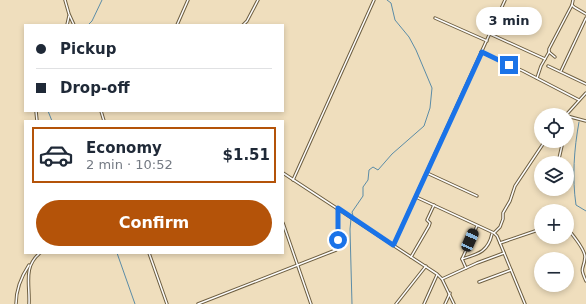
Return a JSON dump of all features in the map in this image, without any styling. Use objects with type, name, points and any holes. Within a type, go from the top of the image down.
[{"type":"street","points":[[65,0],[74,24]]},
{"type":"street","points":[[177,24],[188,0]]},
{"type":"street","points":[[244,24],[258,0]]},
{"type":"street","points":[[293,180],[374,0]]},
{"type":"street","points":[[393,245],[487,41],[504,0]]},
{"type":"street","points":[[537,78],[549,49],[572,5],[573,0]]},
{"type":"street","points":[[572,5],[586,14]]},
{"type":"street","points":[[67,24],[69,14]]},
{"type":"street","points":[[435,18],[487,41]]},
{"type":"street","points":[[561,71],[586,18]]},
{"type":"street","points":[[490,34],[545,58]]},
{"type":"street","points":[[482,52],[579,100]]},
{"type":"street","points":[[549,52],[556,57]]},
{"type":"street","points":[[548,66],[586,84]]},
{"type":"street","points":[[573,108],[586,93]]},
{"type":"street","points":[[574,118],[586,121]]},
{"type":"street","points":[[462,259],[485,250],[493,233],[500,227],[503,219],[503,213],[510,201],[515,186],[540,148]]},
{"type":"street","points":[[427,173],[477,196]]},
{"type":"street","points":[[284,174],[437,274],[442,279],[450,293],[454,304]]},
{"type":"street","points":[[416,197],[497,236],[525,304]]},
{"type":"street","points":[[411,257],[429,226],[430,223],[427,220],[434,205]]},
{"type":"street","points":[[198,304],[338,248],[338,208]]},
{"type":"street","points":[[284,226],[311,304]]},
{"type":"street","points":[[466,268],[462,259],[477,226]]},
{"type":"street","points":[[500,243],[534,231]]},
{"type":"street","points":[[574,238],[584,252],[585,258],[582,272],[586,281]]},
{"type":"street","points":[[442,279],[504,253]]},
{"type":"street","points":[[16,304],[17,290],[22,276],[33,259],[39,254]]},
{"type":"street","points":[[149,254],[167,304]]},
{"type":"street","points":[[29,304],[28,269],[33,259]]},
{"type":"street","points":[[396,304],[426,266]]},
{"type":"street","points":[[479,282],[511,270]]},
{"type":"street","points":[[424,304],[437,274]]},
{"type":"street","points":[[445,304],[450,293]]},
{"type":"waterway","points":[[89,24],[92,21],[102,0]]},
{"type":"waterway","points":[[353,216],[352,212],[363,196],[363,187],[368,180],[369,170],[373,167],[378,170],[392,154],[424,126],[430,108],[432,88],[416,50],[409,37],[395,20],[391,3],[387,0]]},
{"type":"waterway","points":[[48,112],[52,120]]},
{"type":"waterway","points":[[579,122],[574,164],[574,184],[576,205],[586,211]]},
{"type":"waterway","points":[[351,219],[352,304]]},
{"type":"waterway","points":[[117,254],[135,304]]},
{"type":"route","points":[[338,240],[338,208],[393,245],[394,244],[482,52],[509,65]]}]
